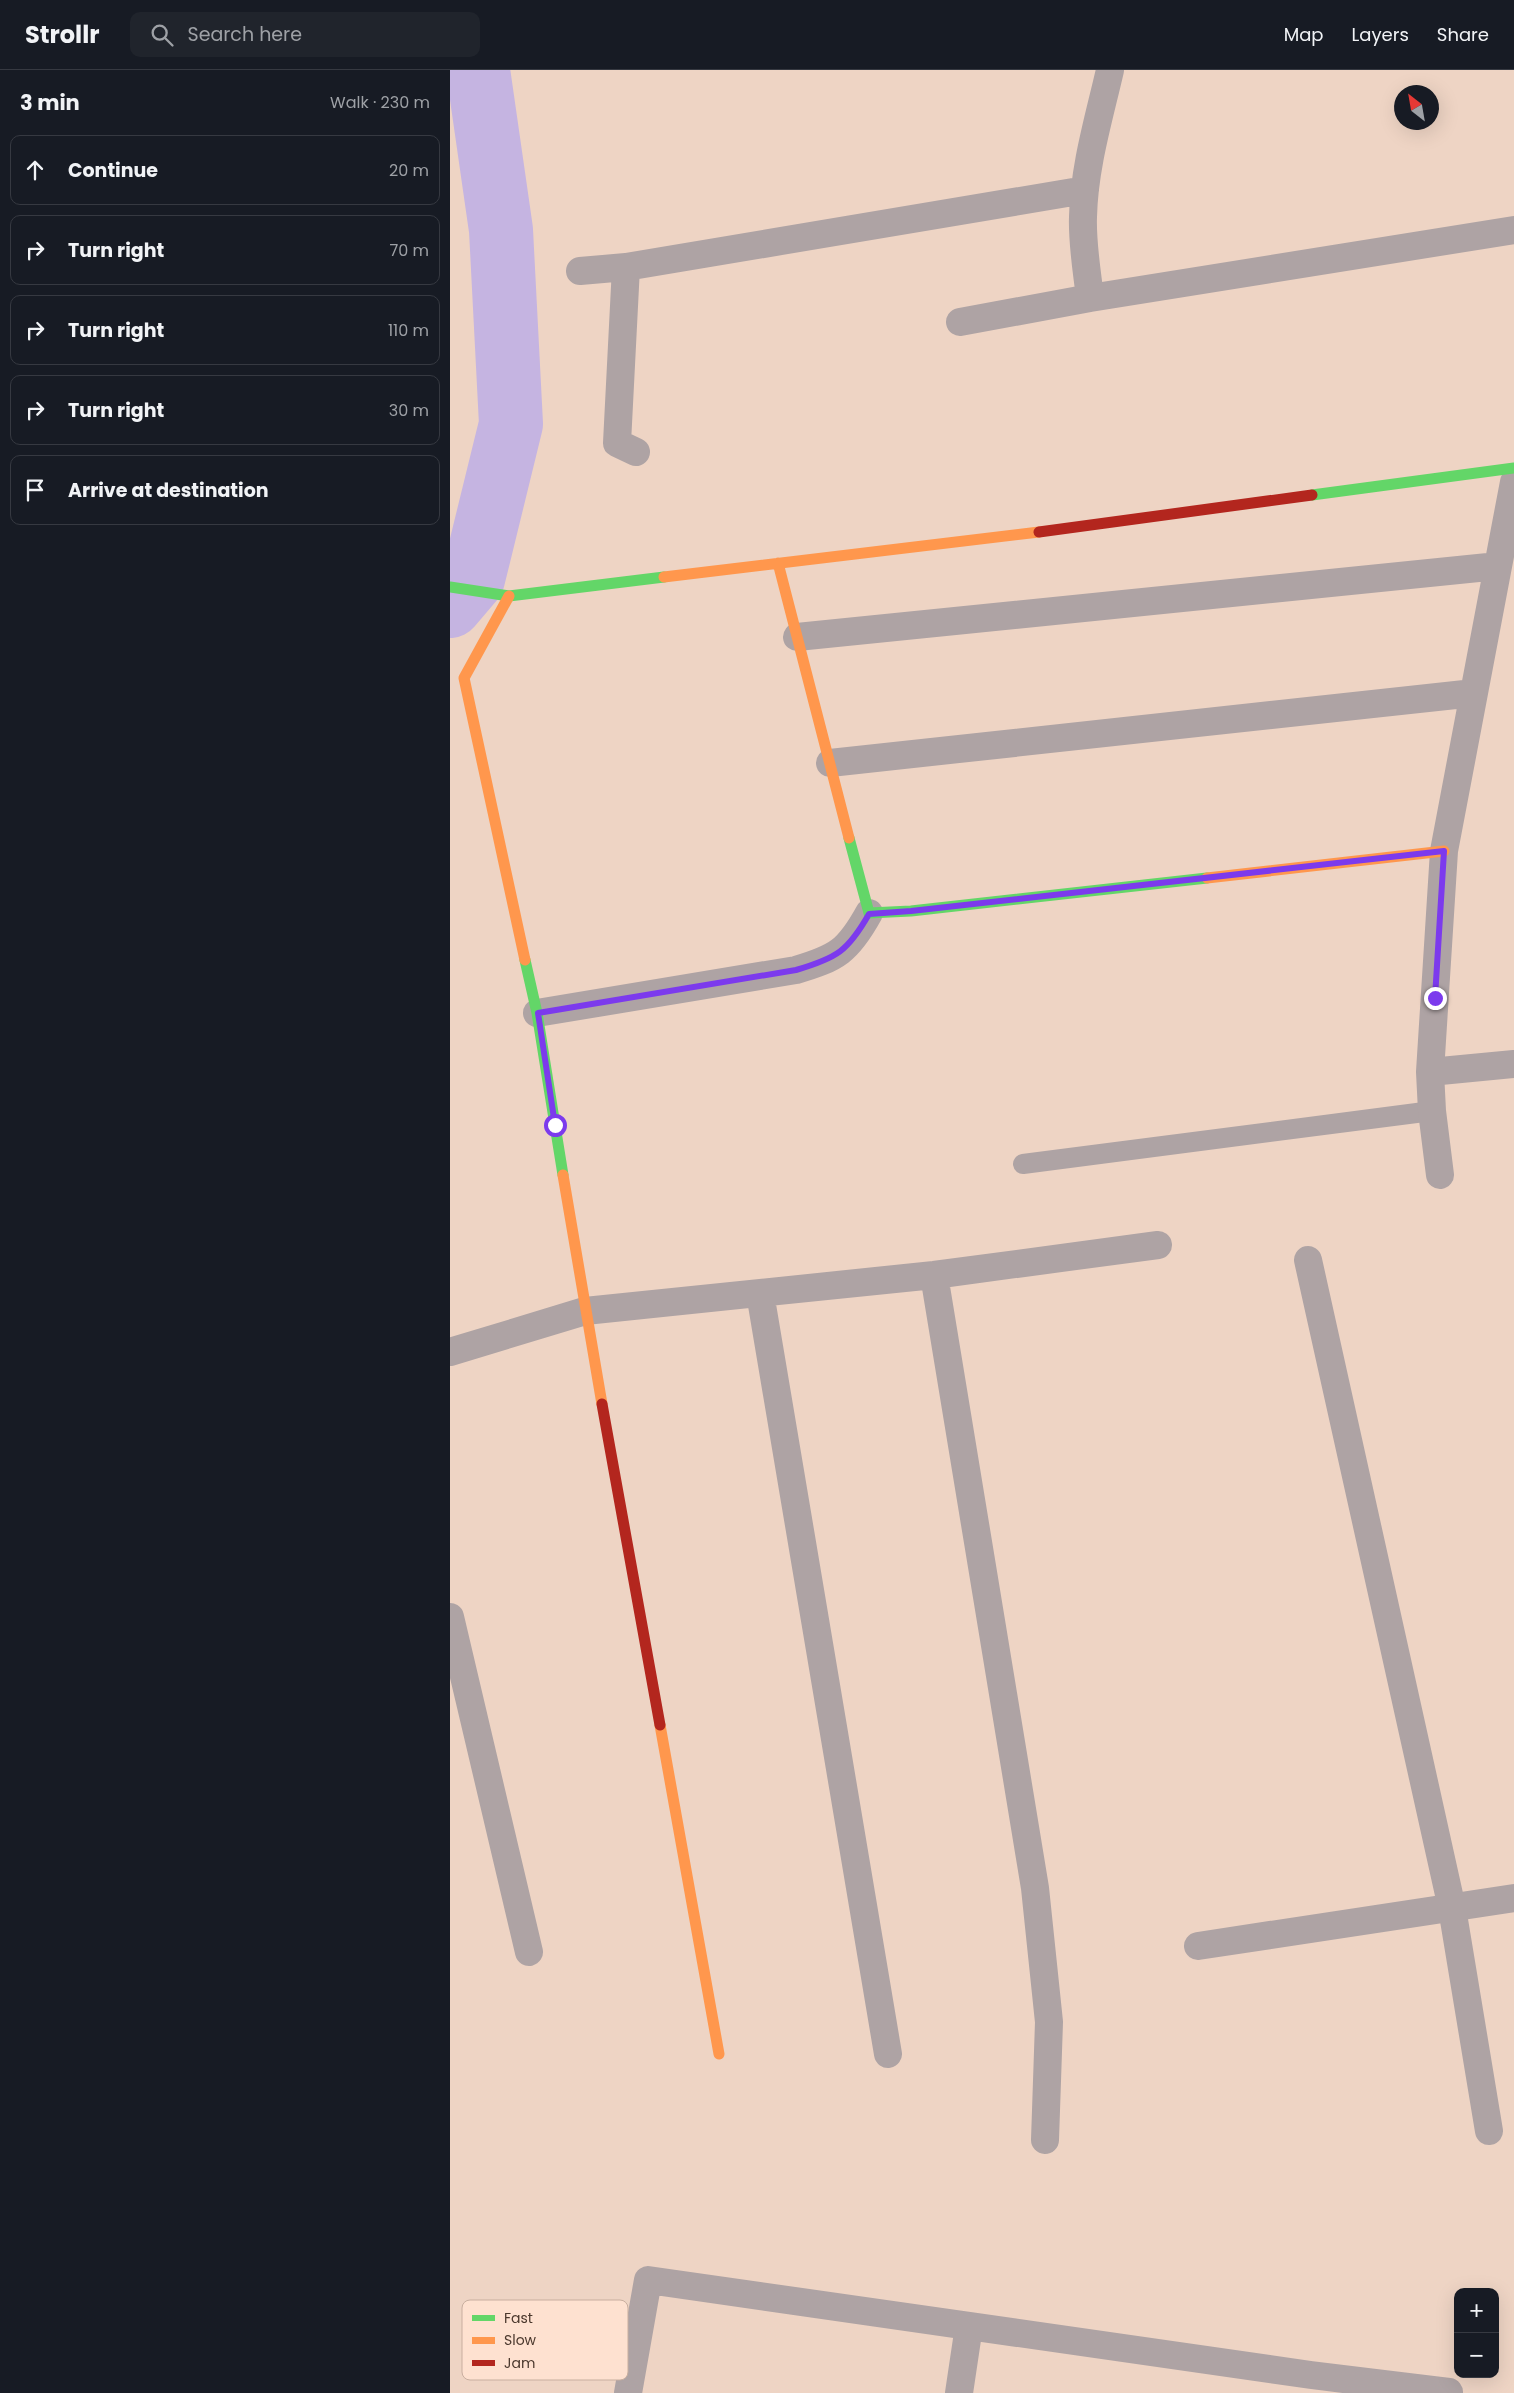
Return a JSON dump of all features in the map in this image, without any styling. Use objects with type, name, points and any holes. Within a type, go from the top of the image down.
[{"type":"street","points":[[1090,298],[1084,244],[1085,190],[1091,153],[1110,70]]},
{"type":"street","points":[[580,272],[626,267],[1085,190]]},
{"type":"street","points":[[960,322],[1090,298],[1514,230]]},
{"type":"street","points":[[626,267],[617,443],[636,452]]},
{"type":"street","points":[[450,587],[509,596],[1050,531],[1514,468]]},
{"type":"street","points":[[1440,1175],[1432,1111],[1430,1072],[1444,851],[1514,482]]},
{"type":"street","points":[[538,1013],[796,970],[824,962],[840,952],[855,938],[869,914],[778,563]]},
{"type":"street","points":[[797,637],[1498,566]]},
{"type":"street","points":[[509,596],[457,685],[538,1013],[585,1311],[719,2054]]},
{"type":"street","points":[[830,763],[1474,693]]},
{"type":"street","points":[[869,914],[911,911],[1444,851]]},
{"type":"street","points":[[1430,1072],[1514,1064]]},
{"type":"street","points":[[450,1352],[585,1311],[934,1275],[1158,1245]]},
{"type":"street","points":[[1308,1260],[1452,1908],[1489,2131]]},
{"type":"street","points":[[934,1275],[1035,1888],[1049,2022],[1045,2140]]},
{"type":"street","points":[[760,1293],[888,2054]]},
{"type":"street","points":[[450,1617],[529,1952]]},
{"type":"street","points":[[1198,1946],[1514,1898]]},
{"type":"street","points":[[628,2393],[648,2280],[969,2326],[1309,2384],[1449,2392]]},
{"type":"street","points":[[959,2393],[969,2326]]},
{"type":"lane","points":[[1024,1164],[1432,1111]]},
{"type":"waterway","points":[[450,606],[473,579],[511,424],[501,230],[478,70]]},
{"type":"traffic: fast","points":[[1312,495],[1514,468]]},
{"type":"traffic: fast","points":[[450,587],[509,596],[664,577]]},
{"type":"traffic: fast","points":[[849,838],[869,913],[911,911],[1207,878]]},
{"type":"traffic: fast","points":[[525,960],[537,1013],[563,1175]]},
{"type":"traffic: slow","points":[[664,577],[1039,532]]},
{"type":"traffic: slow","points":[[778,563],[849,838]]},
{"type":"traffic: slow","points":[[509,596],[464,678],[525,960]]},
{"type":"traffic: slow","points":[[1207,878],[1444,851]]},
{"type":"traffic: slow","points":[[563,1175],[602,1404]]},
{"type":"traffic: slow","points":[[660,1725],[719,2054]]},
{"type":"traffic: jam","points":[[1039,532],[1312,495]]},
{"type":"traffic: jam","points":[[602,1404],[660,1725]]},
{"type":"route","points":[[555,1125],[538,1013],[796,970],[824,962],[840,952],[855,938],[869,914],[911,911],[1444,851],[1435,998]]}]
